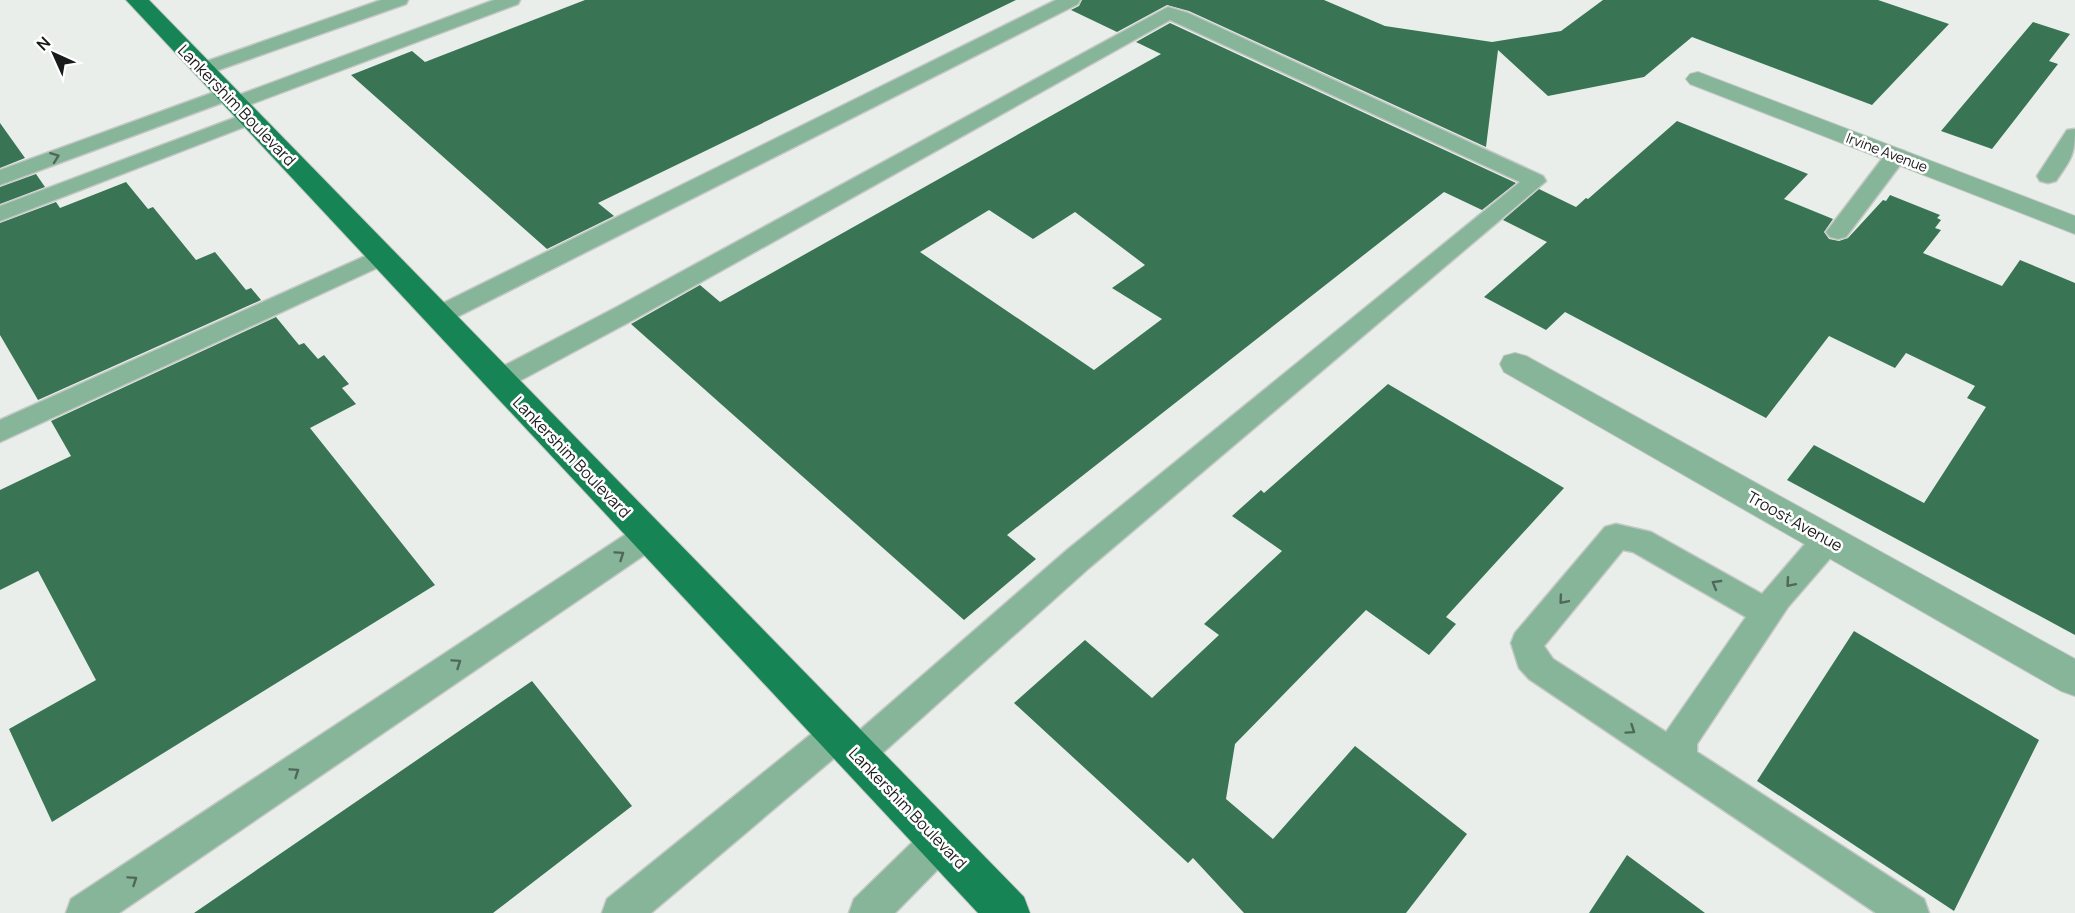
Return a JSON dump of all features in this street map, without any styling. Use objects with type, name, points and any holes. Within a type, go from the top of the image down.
[{"type":"main road","name":"Lankershim Boulevard","points":[[137,0],[1008,913]]},
{"type":"street","name":"Irvine Avenue","points":[[1698,79],[2075,226]]},
{"type":"street","name":"Troost Avenue","points":[[1515,364],[2075,678]]},
{"type":"lane","points":[[203,69],[399,0]]},
{"type":"lane","points":[[0,214],[238,105],[511,0]]},
{"type":"lane","points":[[438,316],[1071,0]]},
{"type":"lane","points":[[499,380],[624,314],[1168,13],[1535,181],[1078,559],[847,745],[621,913]]},
{"type":"lane","points":[[0,178],[138,126],[238,105]]},
{"type":"lane","points":[[2048,176],[2075,135]]},
{"type":"lane","points":[[1838,232],[1896,156]]},
{"type":"lane","points":[[0,432],[381,257]]},
{"type":"lane","points":[[85,913],[648,536]]},
{"type":"lane","points":[[1767,613],[1640,541],[1616,536],[1527,643],[1531,658],[1540,669],[1910,913]]},
{"type":"lane","points":[[1680,762],[1679,741],[1767,613],[1828,539]]},
{"type":"lane","points":[[868,913],[940,841]]},
{"type":"building","points":[[585,0],[1016,0],[598,203],[614,216],[547,249],[351,75],[412,51],[425,62]]},
{"type":"building","points":[[1082,0],[1324,0],[1385,26],[1492,42],[1561,31],[1603,0],[1878,0],[1949,24],[1872,105],[1692,37],[1644,77],[1548,96],[1498,50],[1486,147],[1189,11],[1167,5],[1117,32],[1071,10],[1079,6]]},
{"type":"building","points":[[2033,22],[2070,34],[2049,61],[2058,64],[1992,149],[1941,131]]},
{"type":"building","points":[[1170,23],[1516,183],[1482,210],[1444,192],[1007,535],[1036,559],[964,620],[631,324],[700,285],[720,302],[1161,54],[1136,42]],"holes":[[[989,210],[1033,239],[1075,212],[1145,265],[1112,288],[1162,319],[1094,370],[920,252]]]},
{"type":"building","points":[[1677,121],[1808,174],[1784,199],[1833,219],[1824,232],[1829,239],[1839,241],[1848,238],[1890,195],[1940,215],[1937,218],[1941,220],[1935,228],[1941,230],[1923,253],[2002,286],[2020,260],[2075,283],[2075,635],[1787,480],[1814,445],[1924,503],[1986,407],[1967,398],[1975,386],[1906,353],[1895,368],[1829,336],[1766,418],[1565,312],[1546,330],[1484,297],[1547,242],[1503,220],[1539,189],[1576,207]]},
{"type":"building","points":[[0,123],[25,158],[0,168]]},
{"type":"building","points":[[36,174],[45,187],[0,204],[0,187]]},
{"type":"building","points":[[126,182],[148,209],[153,207],[196,260],[215,252],[246,290],[251,288],[261,300],[38,400],[0,335],[0,223],[56,202],[60,208]]},
{"type":"building","points":[[276,317],[299,345],[304,343],[318,359],[324,355],[349,384],[342,388],[356,404],[310,428],[435,585],[52,822],[9,729],[96,680],[38,571],[0,590],[0,490],[71,456],[51,421]]},
{"type":"building","points":[[1388,384],[1564,488],[1446,617],[1456,624],[1429,655],[1366,610],[1235,744],[1226,799],[1273,839],[1355,746],[1467,834],[1406,913],[1244,913],[1193,858],[1188,863],[1014,703],[1085,640],[1152,698],[1219,635],[1204,624],[1282,551],[1232,516],[1261,490],[1264,493]]},
{"type":"building","points":[[1854,631],[2039,740],[1954,911],[1757,781]]},
{"type":"building","points":[[532,681],[632,806],[493,913],[194,913]]},
{"type":"building","points":[[1627,855],[1705,913],[1589,913]]}]
